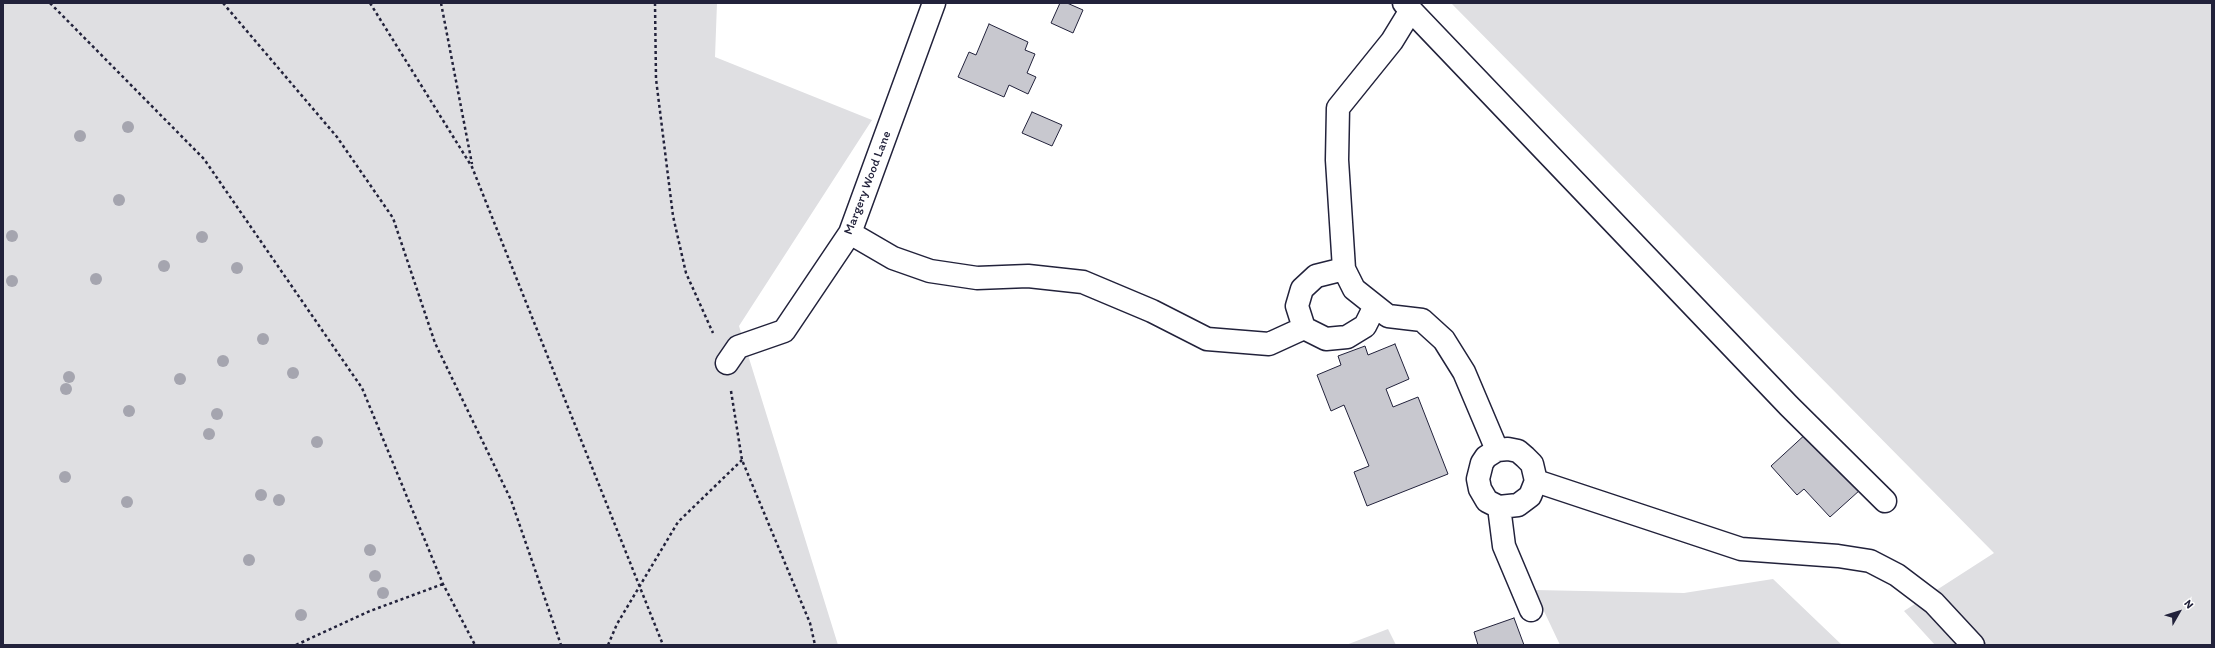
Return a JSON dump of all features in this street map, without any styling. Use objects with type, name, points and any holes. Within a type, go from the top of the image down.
[{"type":"lane","name":"Margery Wood Lane","points":[[727,363],[738,347],[784,331],[850,233],[934,3]]},
{"type":"lane","points":[[1497,450],[1464,372],[1444,340],[1422,320],[1388,316],[1354,289],[1344,269],[1337,160],[1338,108],[1392,41],[1407,7],[1789,406],[1885,501]]},
{"type":"lane","points":[[850,233],[893,258],[930,271],[977,278],[1028,276],[1084,282],[1152,311],[1207,338],[1269,344],[1304,328]]},
{"type":"lane","points":[[1344,269],[1316,276],[1302,289],[1297,306],[1304,328],[1326,339],[1347,337],[1365,326],[1375,306]]},
{"type":"lane","points":[[1497,450],[1513,450],[1525,457],[1532,464],[1536,481],[1530,496],[1518,505],[1499,507],[1488,501],[1480,489],[1478,479],[1482,463],[1486,457],[1497,450]]},
{"type":"lane","points":[[1536,481],[1741,549],[1838,556],[1870,561],[1897,575],[1934,603],[1972,645]]},
{"type":"lane","points":[[1499,507],[1504,546],[1531,610]]},
{"type":"path","points":[[50,3],[204,159],[362,388],[443,584],[475,645]]},
{"type":"path","points":[[223,3],[337,137],[393,218],[435,343],[511,500],[561,645]]},
{"type":"path","points":[[370,3],[472,167],[663,645]]},
{"type":"path","points":[[441,3],[472,167]]},
{"type":"path","points":[[655,3],[656,79],[673,216],[686,273],[727,363],[742,460],[810,623],[815,645]]},
{"type":"path","points":[[608,645],[617,624],[678,522],[742,460]]},
{"type":"path","points":[[296,645],[370,611],[443,584]]},
{"type":"shaded area","points":[[3,3],[717,3],[715,57],[872,120],[739,326],[838,645],[3,645]]},
{"type":"shaded area","points":[[1451,3],[2212,3],[2212,645],[1935,645],[1904,611],[1994,553]]},
{"type":"shaded area","points":[[1773,579],[1842,645],[1560,645],[1534,590],[1684,593]]},
{"type":"shaded area","points":[[1388,629],[1396,645],[1346,645]]},
{"type":"building","points":[[1060,3],[1067,3],[1083,10],[1073,33],[1051,23]]},
{"type":"building","points":[[989,24],[1028,42],[1025,50],[1035,54],[1027,73],[1036,77],[1028,94],[1009,85],[1004,97],[958,77],[969,52],[976,55]]},
{"type":"building","points":[[1032,112],[1062,125],[1052,146],[1022,133]]},
{"type":"building","points":[[1395,344],[1409,379],[1386,389],[1393,407],[1418,397],[1448,474],[1367,506],[1354,472],[1369,466],[1344,405],[1331,411],[1317,375],[1341,365],[1338,356],[1365,346],[1368,355]]},
{"type":"building","points":[[1808,432],[1860,490],[1830,517],[1804,489],[1797,495],[1771,466]]},
{"type":"building","points":[[1514,618],[1524,645],[1478,645],[1474,632]]}]
